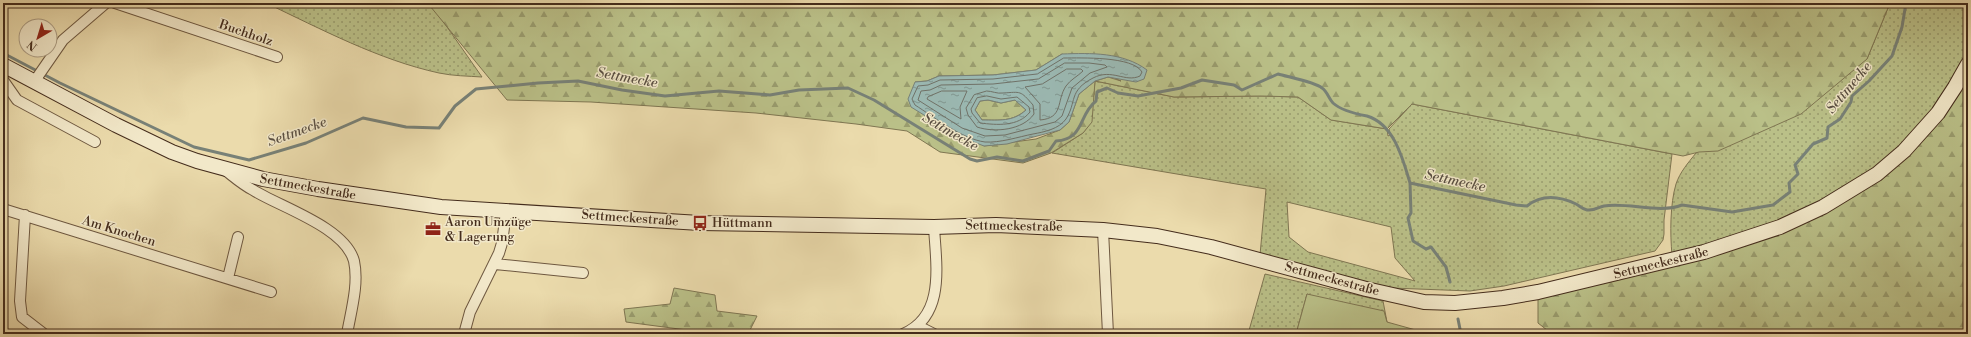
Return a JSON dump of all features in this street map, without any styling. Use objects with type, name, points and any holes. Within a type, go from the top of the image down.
[{"type":"street","points":[[36,80],[63,40],[106,3]]},
{"type":"street","name":"Buchholz","points":[[115,3],[277,57]]},
{"type":"street","name":"Settmeckestraße","points":[[3,65],[36,80],[116,125],[172,152],[263,180],[372,198],[441,207],[506,212],[594,215],[700,223],[934,226],[996,225],[1104,230],[1158,236],[1211,247],[1366,289],[1424,302],[1455,304],[1531,294],[1621,273],[1721,247],[1780,226],[1823,207],[1866,182],[1904,151],[1938,112],[1968,64]]},
{"type":"street","points":[[3,80],[17,100],[95,142]]},
{"type":"street","points":[[224,169],[253,191],[319,225],[346,245],[353,259],[356,278],[347,334]]},
{"type":"street","name":"Am Knochen","points":[[3,209],[271,292]]},
{"type":"street","points":[[464,334],[470,312],[495,264],[502,243],[506,212]]},
{"type":"street","points":[[25,215],[20,301],[22,317],[44,334]]},
{"type":"street","points":[[903,334],[918,326],[932,307],[935,298],[936,264],[934,226]]},
{"type":"street","points":[[1104,230],[1108,334]]},
{"type":"street","points":[[228,278],[238,237]]},
{"type":"street","points":[[495,264],[583,273]]},
{"type":"street","points":[[918,326],[934,334]]},
{"type":"green space","points":[[266,3],[431,4],[482,77],[439,73],[394,60],[351,43]]},
{"type":"green space","points":[[420,3],[1890,3],[1867,59],[1801,114],[1718,151],[1699,152],[1683,156],[1412,104],[1387,129],[1331,120],[1298,97],[1174,97],[1095,81],[1092,122],[1083,133],[1051,153],[1023,163],[940,152],[907,131],[856,124],[756,113],[591,102],[507,100],[430,6]],"holes":[[[1062,54],[1121,81],[1108,77],[1095,81],[1079,94],[1069,122],[1060,130],[1036,139],[984,146],[915,82],[927,81],[939,76],[993,75],[1036,70]]]},
{"type":"green space","points":[[1890,3],[1968,3],[1967,54],[1934,109],[1907,142],[1851,187],[1765,227],[1672,255],[1671,219],[1674,192],[1676,184],[1684,168],[1696,153],[1867,59]]},
{"type":"green space","points":[[1968,77],[1968,334],[1552,334],[1538,323],[1538,292],[1747,245],[1905,158]]},
{"type":"green space","points":[[1095,81],[1174,97],[1298,97],[1331,120],[1387,129],[1388,136],[1390,135],[1389,129],[1412,104],[1672,154],[1663,240],[1655,251],[1504,286],[1470,291],[1365,287],[1260,255],[1266,189],[1052,153],[1083,133],[1091,122]],"holes":[[[1287,202],[1391,227],[1395,258],[1415,281],[1308,252],[1289,237]]]},
{"type":"green space","points":[[988,100],[1001,103],[1015,100],[1026,110],[1016,117],[1000,120],[982,120],[975,110],[980,101]]},
{"type":"green space","points":[[1265,274],[1383,301],[1387,322],[1307,294],[1296,334],[1248,334]]},
{"type":"green space","points":[[674,288],[715,295],[717,311],[757,316],[748,334],[717,334],[626,322],[624,309],[670,304]]},
{"type":"green space","points":[[1307,294],[1384,311],[1387,322],[1430,334],[1296,334]]},
{"type":"water","points":[[1062,54],[1095,54],[1128,60],[1147,70],[1144,79],[1136,82],[1108,77],[1095,81],[1079,94],[1069,122],[1060,130],[1007,144],[984,146],[958,136],[911,107],[908,99],[915,82],[927,81],[939,76],[993,75],[1036,70]],"holes":[[[988,100],[1001,103],[1015,100],[1026,110],[1016,117],[1006,120],[982,120],[975,110],[980,101]]]},
{"type":"waterway","name":"Settmecke","points":[[3,53],[60,83],[194,147],[249,160],[306,143],[363,118],[406,127],[439,128],[455,106],[476,89],[578,81],[622,90],[665,96],[719,91],[770,95],[799,90],[848,88],[874,100],[970,159],[977,161],[997,157],[1023,161],[1049,151],[1056,141],[1072,136],[1077,131],[1090,107],[1096,101],[1097,92],[1107,88],[1118,93],[1138,96],[1181,88],[1202,80],[1234,85],[1242,90],[1278,74],[1319,86],[1324,89],[1333,103],[1337,106],[1349,112],[1367,116],[1384,126],[1391,134],[1396,144],[1410,183],[1527,206],[1533,202],[1545,198],[1557,198],[1570,201],[1587,210],[1613,205],[1654,208],[1682,205],[1732,212],[1773,205],[1790,192],[1789,183],[1798,174],[1795,165],[1813,144],[1827,138],[1828,127],[1840,119],[1851,102],[1852,96],[1869,81],[1892,56],[1902,27],[1906,3]]},
{"type":"waterway","points":[[1410,183],[1411,213],[1408,218],[1413,241],[1426,249],[1431,247],[1446,267],[1450,282]]},
{"type":"waterway","points":[[1458,319],[1461,334]]},
{"type":"place","name":"Hüttmann","points":[[700,223]]},
{"type":"place","name":"Aaron Umzüge & Lagerung","points":[[433,229]]}]
